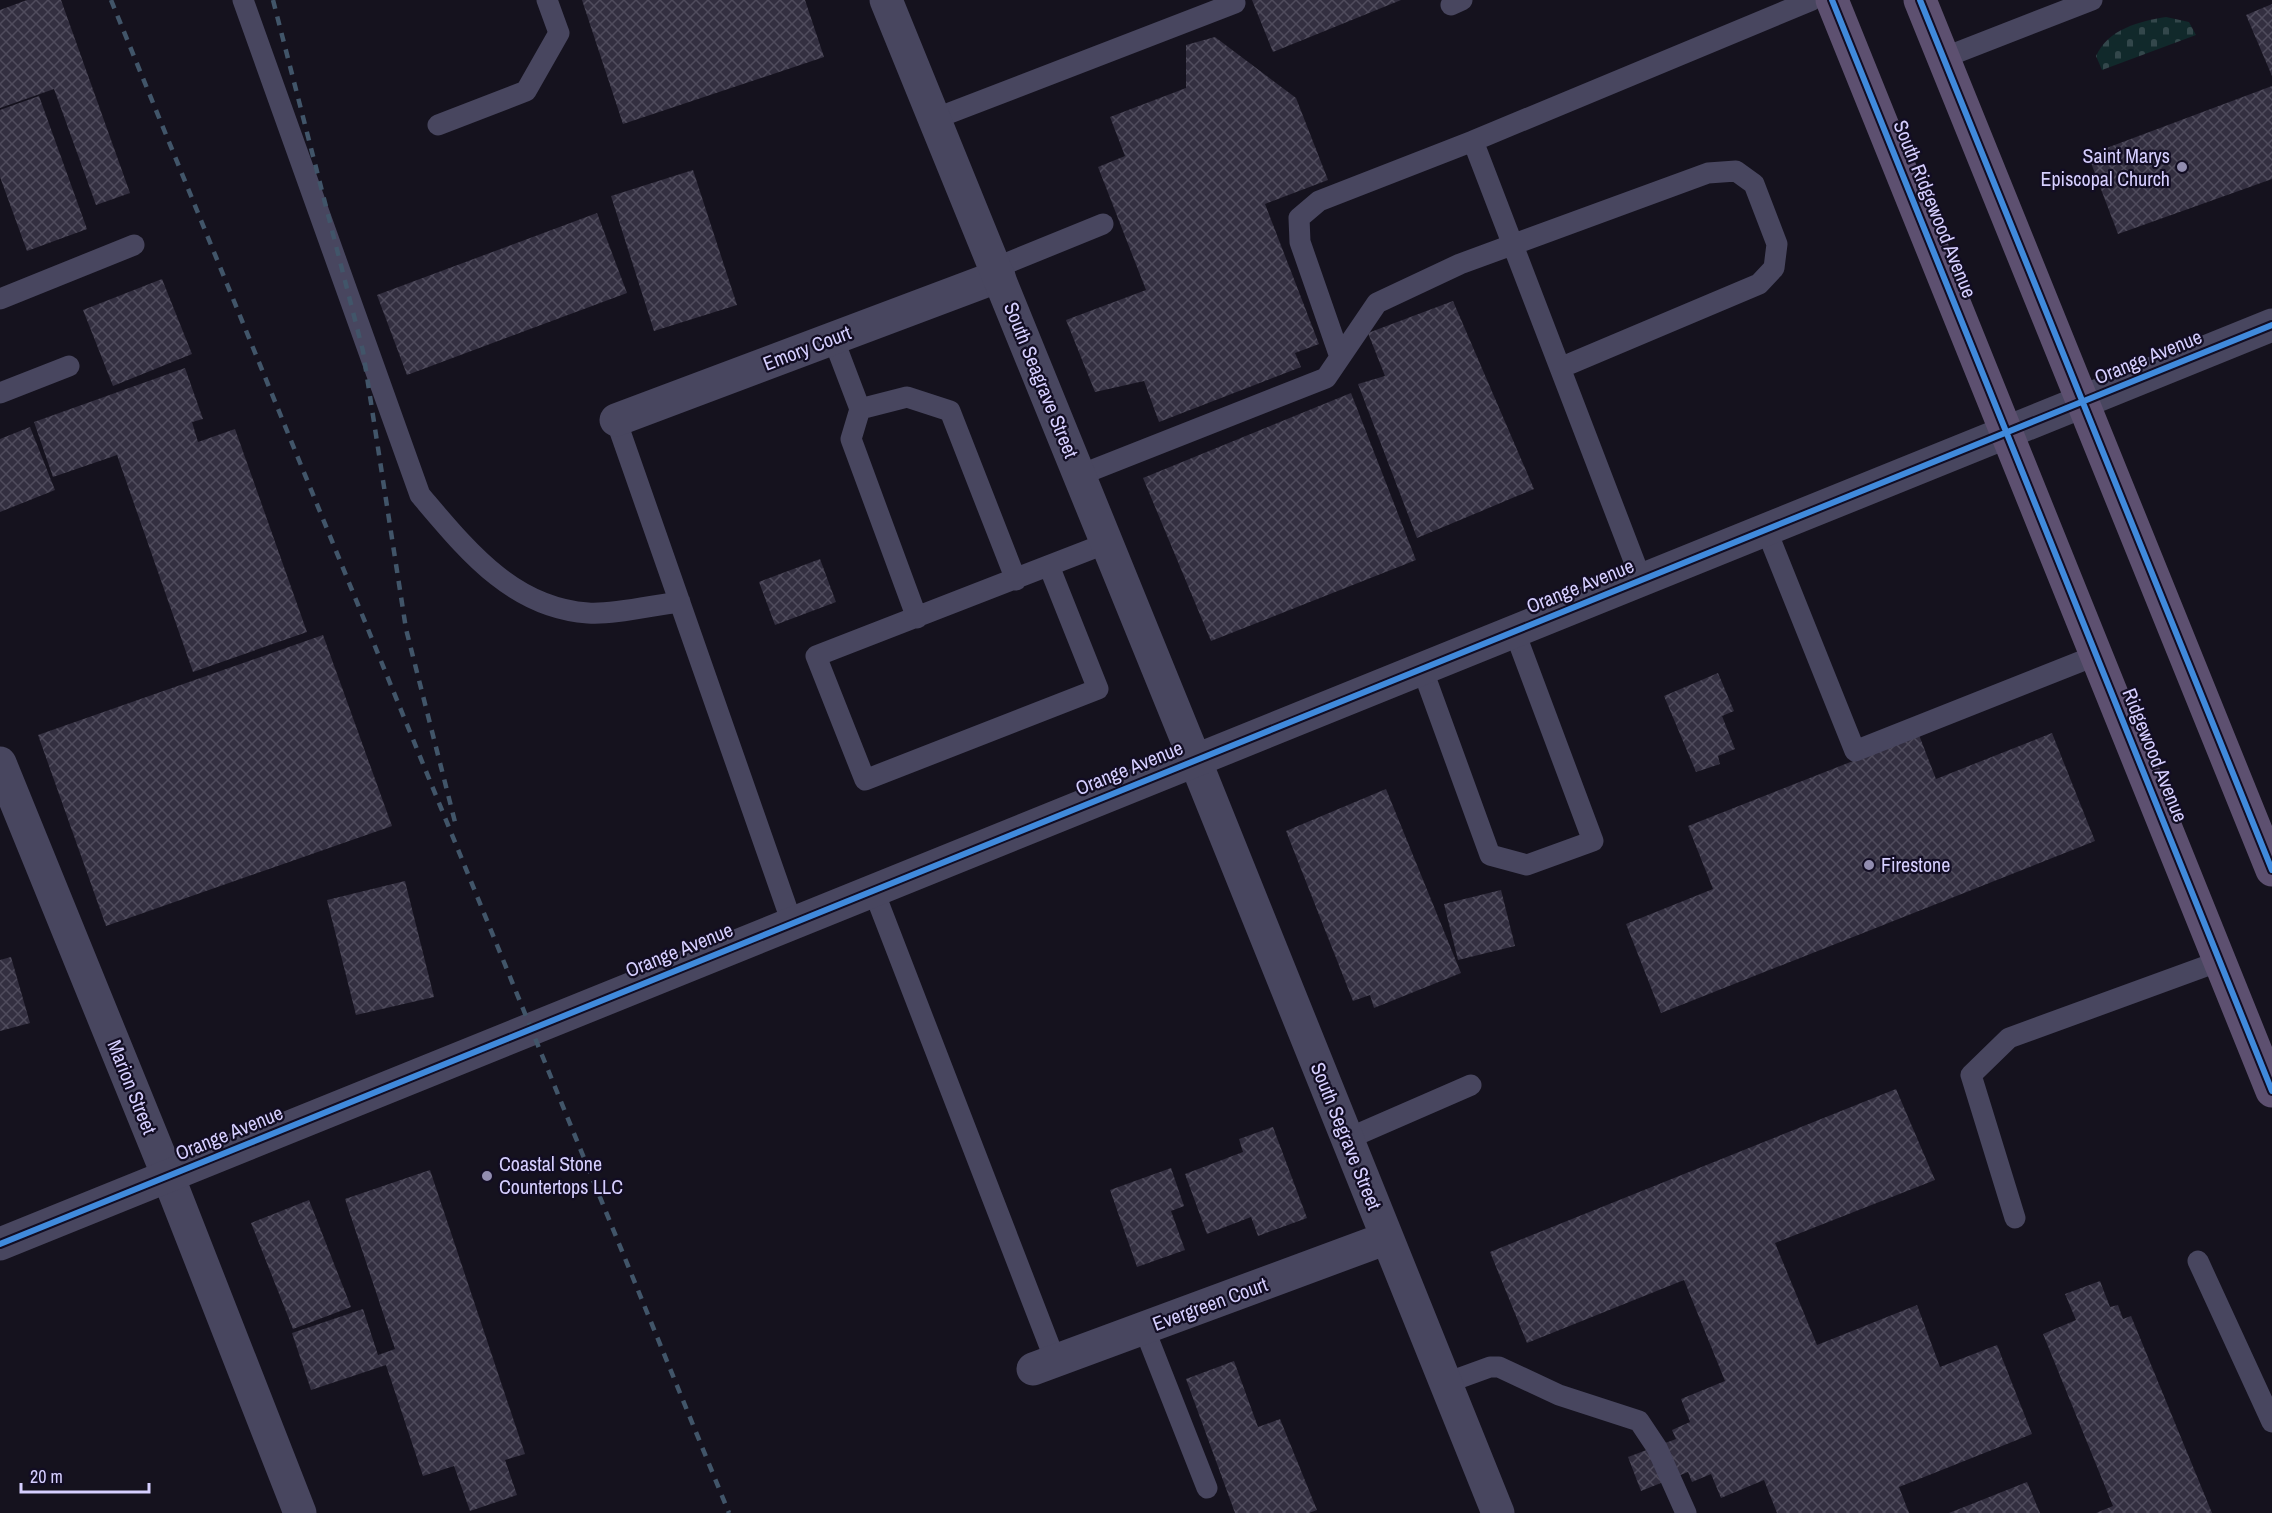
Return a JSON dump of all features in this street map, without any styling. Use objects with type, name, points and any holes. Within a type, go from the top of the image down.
[{"type":"main road","name":"South Ridgewood Avenue","points":[[1832,0],[2007,431]]},
{"type":"main road","points":[[1920,0],[2272,870]]},
{"type":"main road","name":"Ridgewood Avenue","points":[[2007,431],[2272,1092]]},
{"type":"street","name":"South Seagrave Street","points":[[886,0],[1195,760]]},
{"type":"street","name":"Emory Court","points":[[616,420],[833,338],[997,272]]},
{"type":"street","name":"Orange Avenue","points":[[0,1244],[2272,325]]},
{"type":"street","name":"South Segrave Street","points":[[1195,760],[1498,1513]]},
{"type":"street","name":"Marion Street","points":[[0,763],[168,1176],[300,1513]]},
{"type":"street","name":"Evergreen Court","points":[[1044,1365],[1387,1238]]},
{"type":"lane","points":[[243,0],[420,495],[461,543],[513,590],[547,604],[589,613],[680,602]]},
{"type":"lane","points":[[438,125],[526,91],[559,33],[547,0]]},
{"type":"lane","points":[[1340,357],[1300,242],[1299,218],[1319,201],[1473,141],[1812,0]]},
{"type":"lane","points":[[1943,58],[2092,0]]},
{"type":"lane","points":[[934,119],[1235,3]]},
{"type":"lane","points":[[1473,141],[1641,579]]},
{"type":"lane","points":[[1080,475],[1326,378],[1377,303],[1460,264],[1708,173],[1736,171],[1754,184],[1778,244],[1774,268],[1759,284],[1560,368]]},
{"type":"lane","points":[[997,272],[1103,224]]},
{"type":"lane","points":[[0,300],[134,244]]},
{"type":"lane","points":[[833,338],[860,409],[851,439],[917,618]]},
{"type":"lane","points":[[0,393],[69,366]]},
{"type":"lane","points":[[860,409],[907,397],[950,411],[1016,580]]},
{"type":"lane","points":[[616,420],[792,922]]},
{"type":"lane","points":[[1766,529],[1855,751],[2097,655]]},
{"type":"lane","points":[[1049,566],[1098,689],[865,780],[816,656],[1107,543]]},
{"type":"lane","points":[[1422,668],[1490,855],[1527,865],[1593,841],[1514,630]]},
{"type":"lane","points":[[873,889],[1044,1365]]},
{"type":"lane","points":[[2015,1218],[1971,1075],[2008,1038],[2220,961]]},
{"type":"lane","points":[[1347,1138],[1471,1085]]},
{"type":"lane","points":[[2198,1261],[2272,1422]]},
{"type":"lane","points":[[1144,1328],[1207,1488]]},
{"type":"lane","points":[[1446,1383],[1490,1367],[1499,1367],[1559,1395],[1639,1421],[1657,1448],[1686,1513]]},
{"type":"green space","points":[[2166,17],[2189,22],[2196,35],[2102,70],[2096,56],[2108,39],[2136,24]]},
{"type":"building","points":[[27,0],[61,0],[130,193],[96,205],[54,89],[0,108],[0,10]]},
{"type":"building","points":[[582,0],[805,0],[824,57],[623,124]]},
{"type":"building","points":[[1252,0],[1401,0],[1273,52]]},
{"type":"building","points":[[2272,4],[2272,76],[2246,15]]},
{"type":"building","points":[[1215,37],[1296,98],[1328,180],[1265,204],[1319,344],[1295,353],[1301,367],[1159,422],[1144,381],[1095,392],[1066,320],[1146,290],[1098,167],[1125,156],[1110,117],[1186,88],[1186,45]]},
{"type":"building","name":"Saint Marys Episcopal Church","points":[[2272,86],[2272,179],[2118,234],[2088,155]]},
{"type":"building","points":[[39,96],[87,229],[27,251],[0,177],[0,110]]},
{"type":"building","points":[[693,170],[737,305],[654,331],[611,196]]},
{"type":"building","points":[[597,213],[627,293],[407,375],[377,295]]},
{"type":"building","points":[[162,279],[192,354],[113,386],[83,310]]},
{"type":"building","points":[[1453,301],[1534,489],[1417,538],[1358,384],[1385,376],[1368,333]]},
{"type":"building","points":[[185,368],[203,419],[192,422],[198,442],[235,429],[307,632],[193,672],[117,455],[53,477],[34,422]]},
{"type":"building","points":[[1351,393],[1416,560],[1211,641],[1143,478]]},
{"type":"building","points":[[30,427],[55,490],[0,512],[0,439]]},
{"type":"building","points":[[820,559],[836,602],[775,625],[759,582]]},
{"type":"building","points":[[323,635],[392,826],[106,926],[38,735]]},
{"type":"building","points":[[1718,673],[1734,711],[1722,716],[1735,749],[1718,756],[1720,764],[1696,772],[1664,696]]},
{"type":"building","name":"Firestone","points":[[2052,733],[2095,841],[1661,1013],[1626,924],[1713,889],[1688,826],[1919,735],[1936,779]]},
{"type":"building","points":[[1386,789],[1461,973],[1374,1008],[1370,995],[1353,1001],[1286,831]]},
{"type":"building","points":[[405,881],[434,997],[356,1015],[327,900]]},
{"type":"building","points":[[1501,890],[1515,946],[1458,960],[1444,904]]},
{"type":"building","points":[[11,957],[30,1023],[0,1031],[0,960]]},
{"type":"building","points":[[1896,1089],[1935,1180],[1775,1243],[1817,1345],[1917,1305],[1940,1367],[1997,1345],[2032,1434],[1899,1487],[1909,1513],[1777,1513],[1764,1480],[1721,1498],[1711,1474],[1692,1482],[1688,1472],[1641,1491],[1628,1457],[1676,1439],[1672,1430],[1690,1422],[1681,1399],[1725,1381],[1684,1280],[1527,1343],[1490,1252]]},
{"type":"building","points":[[1273,1127],[1307,1218],[1258,1236],[1251,1217],[1207,1234],[1185,1174],[1243,1152],[1239,1139]]},
{"type":"building","points":[[1171,1168],[1184,1206],[1171,1211],[1185,1250],[1137,1267],[1110,1190]]},
{"type":"building","points":[[430,1170],[525,1454],[505,1460],[517,1495],[470,1511],[454,1466],[423,1476],[386,1365],[311,1390],[292,1333],[363,1309],[378,1355],[395,1349],[345,1199]]},
{"type":"building","points":[[309,1200],[351,1307],[293,1329],[251,1223]]},
{"type":"building","points":[[2100,1281],[2110,1307],[2118,1305],[2123,1319],[2131,1316],[2212,1513],[2096,1513],[2113,1506],[2043,1334],[2076,1320],[2065,1294]]},
{"type":"building","points":[[1234,1361],[1258,1427],[1280,1419],[1317,1510],[1309,1513],[1235,1513],[1186,1379]]},
{"type":"building","points":[[2027,1482],[2040,1513],[1949,1513]]},
{"type":"railway","points":[[111,0],[729,1513]]},
{"type":"railway","points":[[273,0],[363,351],[406,629],[455,822]]},
{"type":"cycle path","points":[[1832,0],[2272,1091]]},
{"type":"cycle path","points":[[1920,0],[2272,870]]},
{"type":"cycle path","points":[[0,1244],[2272,325]]},
{"type":"place","name":"Saint Marys Episcopal Church","points":[[2182,167]]},
{"type":"place","name":"Firestone","points":[[1869,865]]},
{"type":"place","name":"Coastal Stone Countertops LLC","points":[[487,1176]]}]
